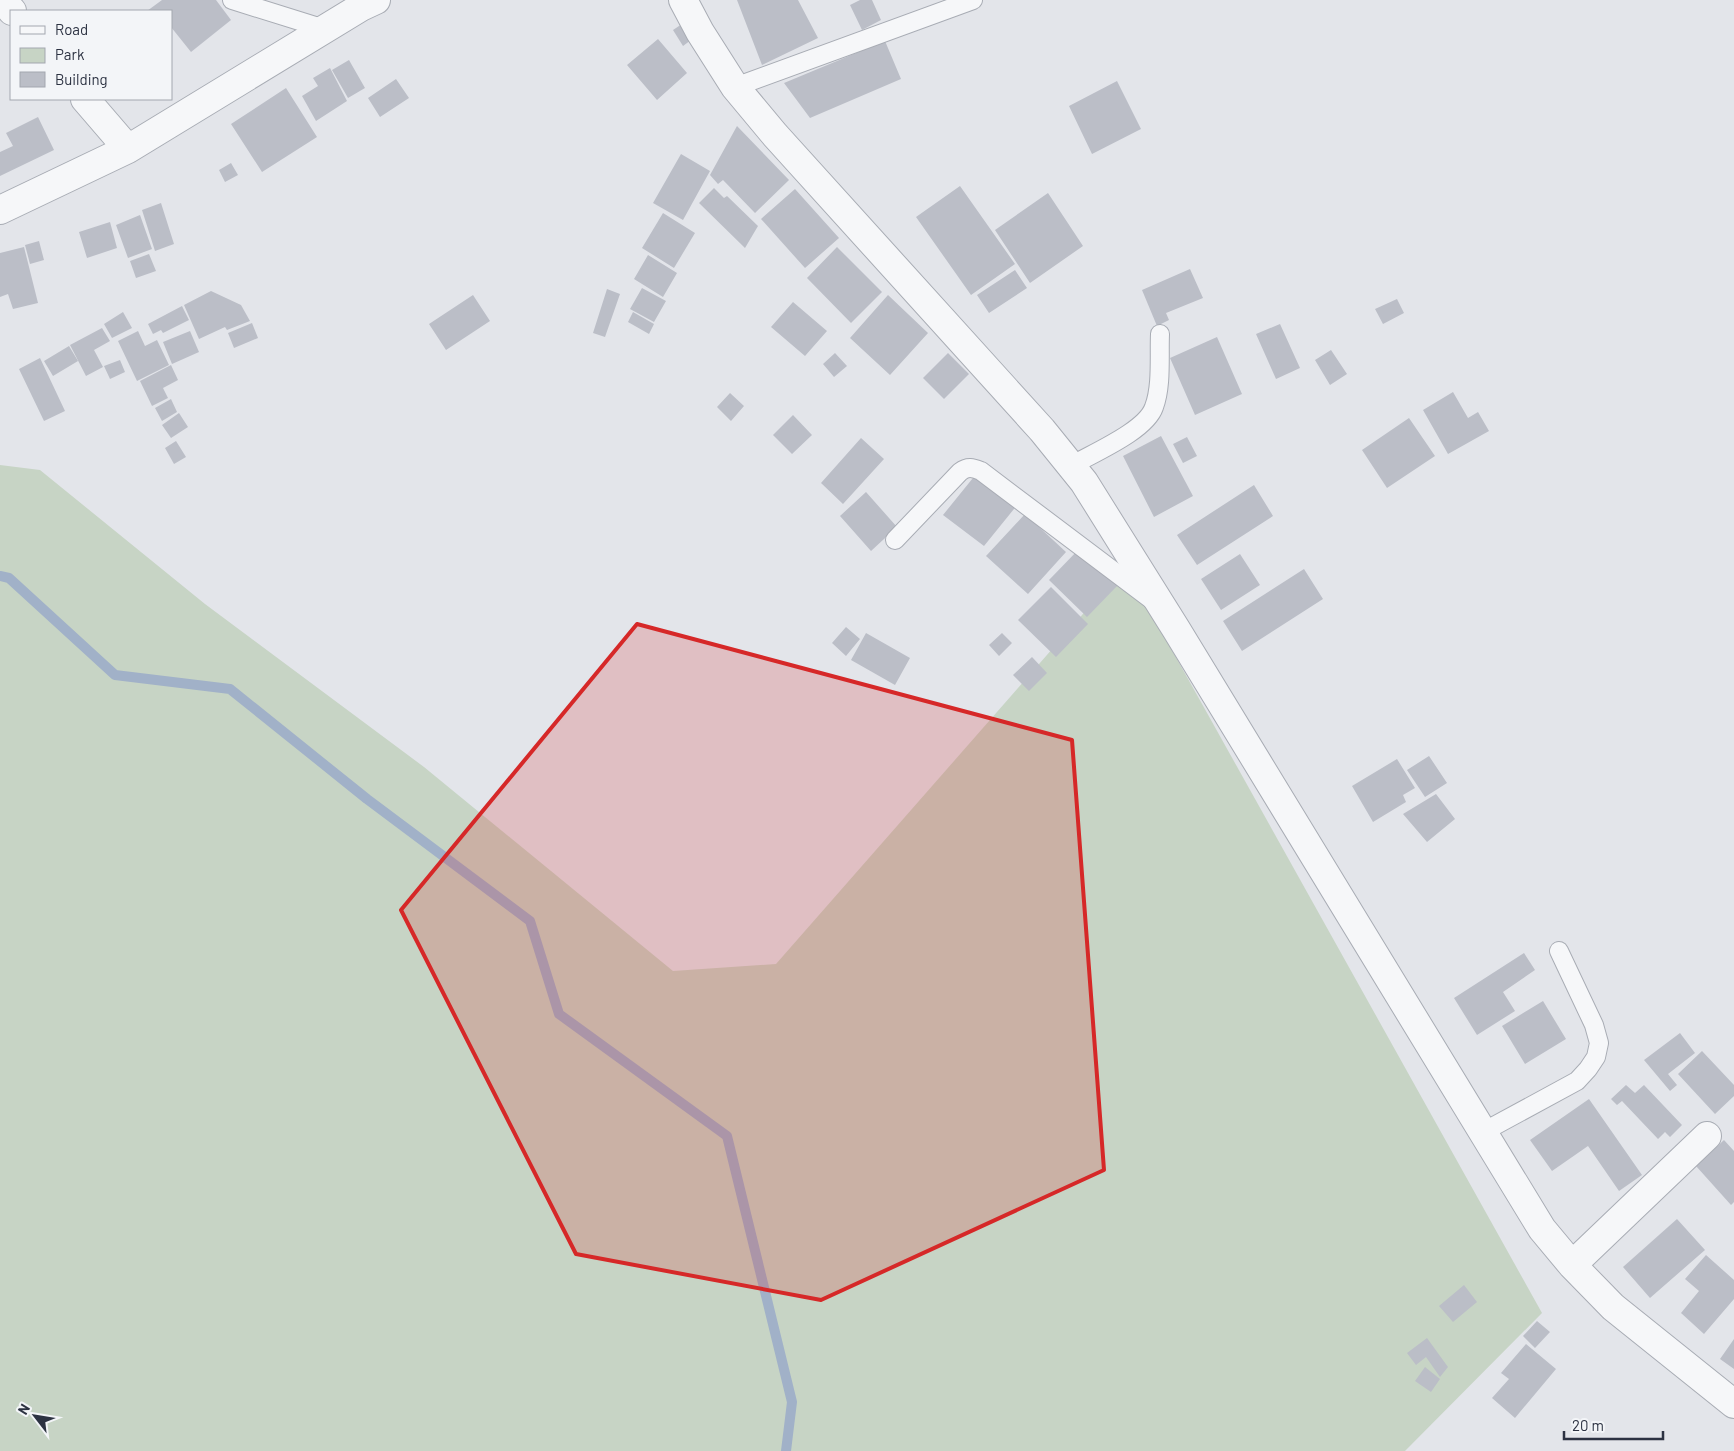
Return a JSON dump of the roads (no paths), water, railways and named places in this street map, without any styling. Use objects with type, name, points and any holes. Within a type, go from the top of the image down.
[{"type":"street","points":[[2,0],[11,10]]},
{"type":"street","points":[[0,210],[128,149],[361,7],[376,0]]},
{"type":"street","points":[[684,0],[700,32],[735,87],[775,135],[1042,430],[1084,482],[1176,628],[1542,1229],[1572,1265],[1613,1306],[1734,1404]]},
{"type":"street","points":[[86,100],[128,149]]},
{"type":"street","points":[[1572,1265],[1707,1136]]},
{"type":"lane","points":[[232,0],[325,29]]},
{"type":"lane","points":[[735,87],[973,0]]},
{"type":"lane","points":[[1071,466],[1133,431],[1147,420],[1154,408],[1157,394],[1160,334]]},
{"type":"lane","points":[[895,540],[960,472],[965,468],[974,468],[981,471],[1162,608]]},
{"type":"lane","points":[[1483,1132],[1577,1081],[1596,1057],[1599,1043],[1594,1025],[1559,951]]},
{"type":"waterway","points":[[0,576],[9,578],[115,675],[230,689],[367,799],[530,921],[559,1014],[727,1136],[792,1402],[786,1451]]}]
